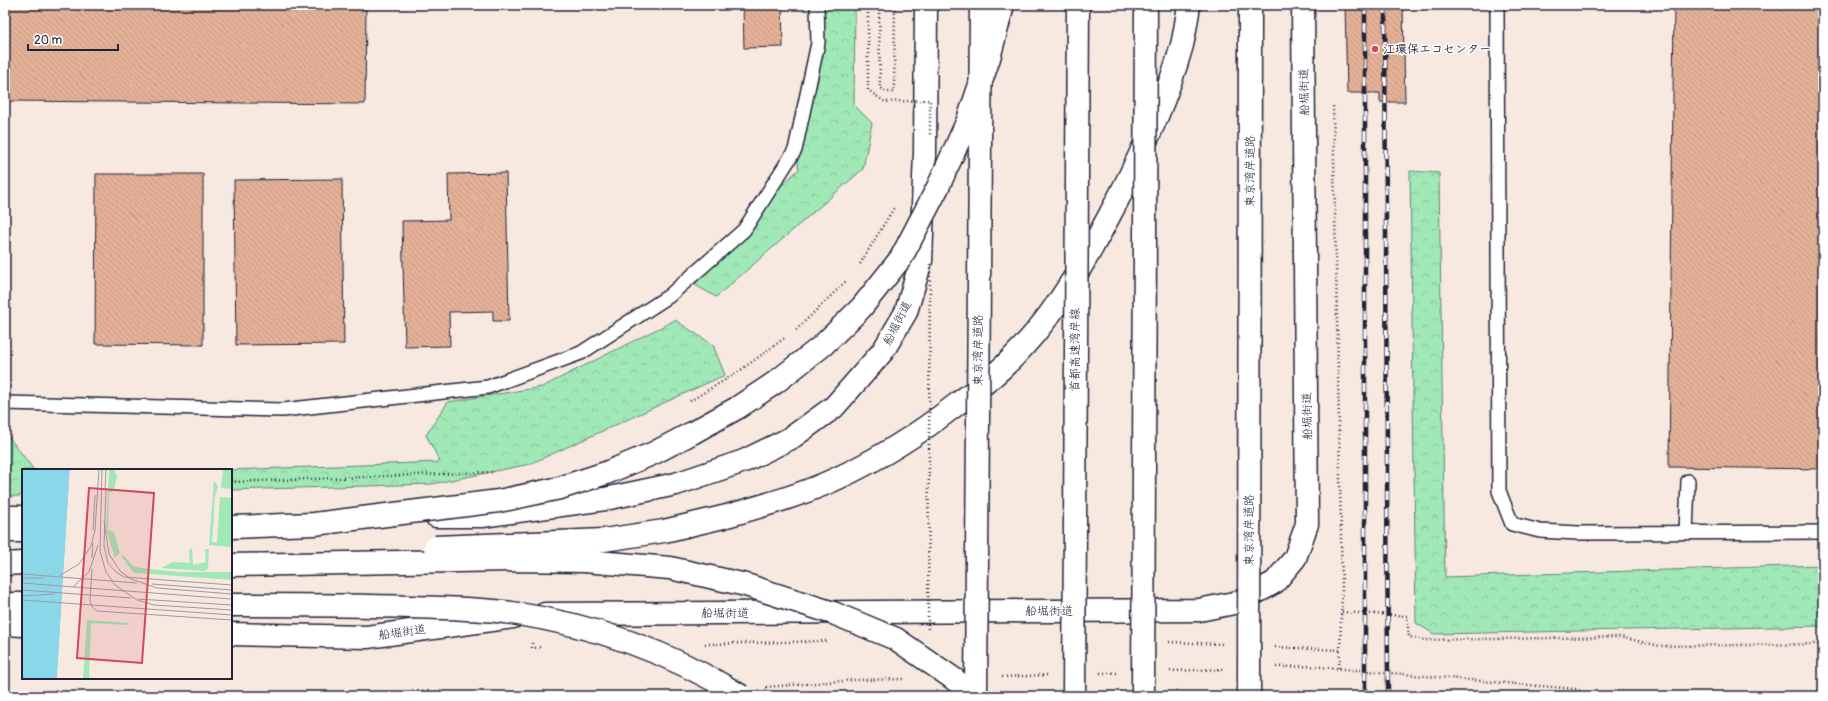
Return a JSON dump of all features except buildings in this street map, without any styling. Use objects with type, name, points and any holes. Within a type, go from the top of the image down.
[{"type":"main road","name":"船堀街道","points":[[232,517],[482,516],[605,499],[676,484],[744,461],[791,438],[834,407],[883,351],[906,312],[922,261],[925,151],[926,5]]},
{"type":"main road","name":"東京湾岸道路","points":[[975,696],[981,5]]},
{"type":"main road","points":[[232,527],[321,523],[498,501],[560,488],[606,473],[654,452],[737,408],[776,382],[822,346],[861,308],[901,258],[938,187],[968,120],[989,58],[1003,5]]},
{"type":"main road","name":"首都高速湾岸線","points":[[1074,696],[1078,5]]},
{"type":"main road","points":[[1144,696],[1146,5]]},
{"type":"main road","points":[[232,555],[604,540],[656,532],[723,517],[782,500],[837,478],[887,453],[942,416],[988,382],[1021,349],[1057,304],[1102,230],[1131,176],[1164,102],[1182,44],[1190,5]]},
{"type":"main road","name":"東京湾岸道路","points":[[1249,696],[1250,5]]},
{"type":"main road","name":"船堀街道","points":[[232,634],[367,637],[530,614],[1199,610],[1239,602],[1275,582],[1295,558],[1307,524],[1303,5]]},
{"type":"main road","points":[[5,517],[22,517]]},
{"type":"main road","points":[[5,531],[22,531]]},
{"type":"main road","points":[[232,565],[511,560],[584,561],[670,568],[746,585],[833,613],[889,636],[896,639],[954,679],[975,696]]},
{"type":"main road","points":[[5,564],[22,563]]},
{"type":"main road","points":[[5,569],[22,569]]},
{"type":"main road","points":[[5,604],[22,604]]},
{"type":"main road","points":[[232,605],[371,606],[440,608],[511,613],[575,625],[619,638],[663,654],[712,678],[741,696]]},
{"type":"main road","points":[[5,624],[22,625]]},
{"type":"lane","points":[[5,402],[282,410],[488,387],[581,353],[669,296],[744,230],[795,150],[818,43],[817,5]]},
{"type":"lane","points":[[1497,5],[1499,491],[1512,524],[1540,531],[1686,533],[1823,532]]},
{"type":"lane","points":[[1686,533],[1688,481]]},
{"type":"path","points":[[868,5],[868,90],[885,102],[930,100],[930,140]]},
{"type":"path","points":[[879,5],[880,87],[886,92],[894,92],[895,5]]},
{"type":"path","points":[[898,5],[898,75]]},
{"type":"path","points":[[899,98],[899,106]]},
{"type":"path","points":[[1333,100],[1342,612],[1339,668]]},
{"type":"path","points":[[859,266],[899,199]]},
{"type":"path","points":[[928,632],[930,259]]},
{"type":"path","points":[[795,331],[849,278]]},
{"type":"path","points":[[685,404],[738,372],[789,336]]},
{"type":"path","points":[[232,482],[502,472]]},
{"type":"path","points":[[1342,612],[1407,616],[1409,637],[1426,640],[1620,638],[1660,646],[1823,644]]},
{"type":"path","points":[[702,644],[828,641]]},
{"type":"path","points":[[1165,642],[1228,644]]},
{"type":"path","points":[[1268,646],[1340,650]]},
{"type":"path","points":[[532,648],[547,647]]},
{"type":"green space","points":[[821,5],[855,5],[854,105],[872,123],[863,169],[716,297],[695,285],[707,256],[799,169],[792,133],[818,80]]},
{"type":"green space","points":[[1410,171],[1439,173],[1445,577],[1823,565],[1823,626],[1434,634],[1416,623]]},
{"type":"green space","points":[[675,320],[713,345],[725,375],[530,464],[432,484],[232,490],[232,470],[440,462],[426,435],[448,402],[542,387]]},
{"type":"green space","points":[[5,432],[33,469],[22,469],[22,496],[5,496]]},
{"type":"railway","points":[[1365,5],[1365,696]]},
{"type":"railway","points":[[1385,5],[1388,696]]},
{"type":"place","name":"江環保エコセンター","points":[[1375,49]]}]
